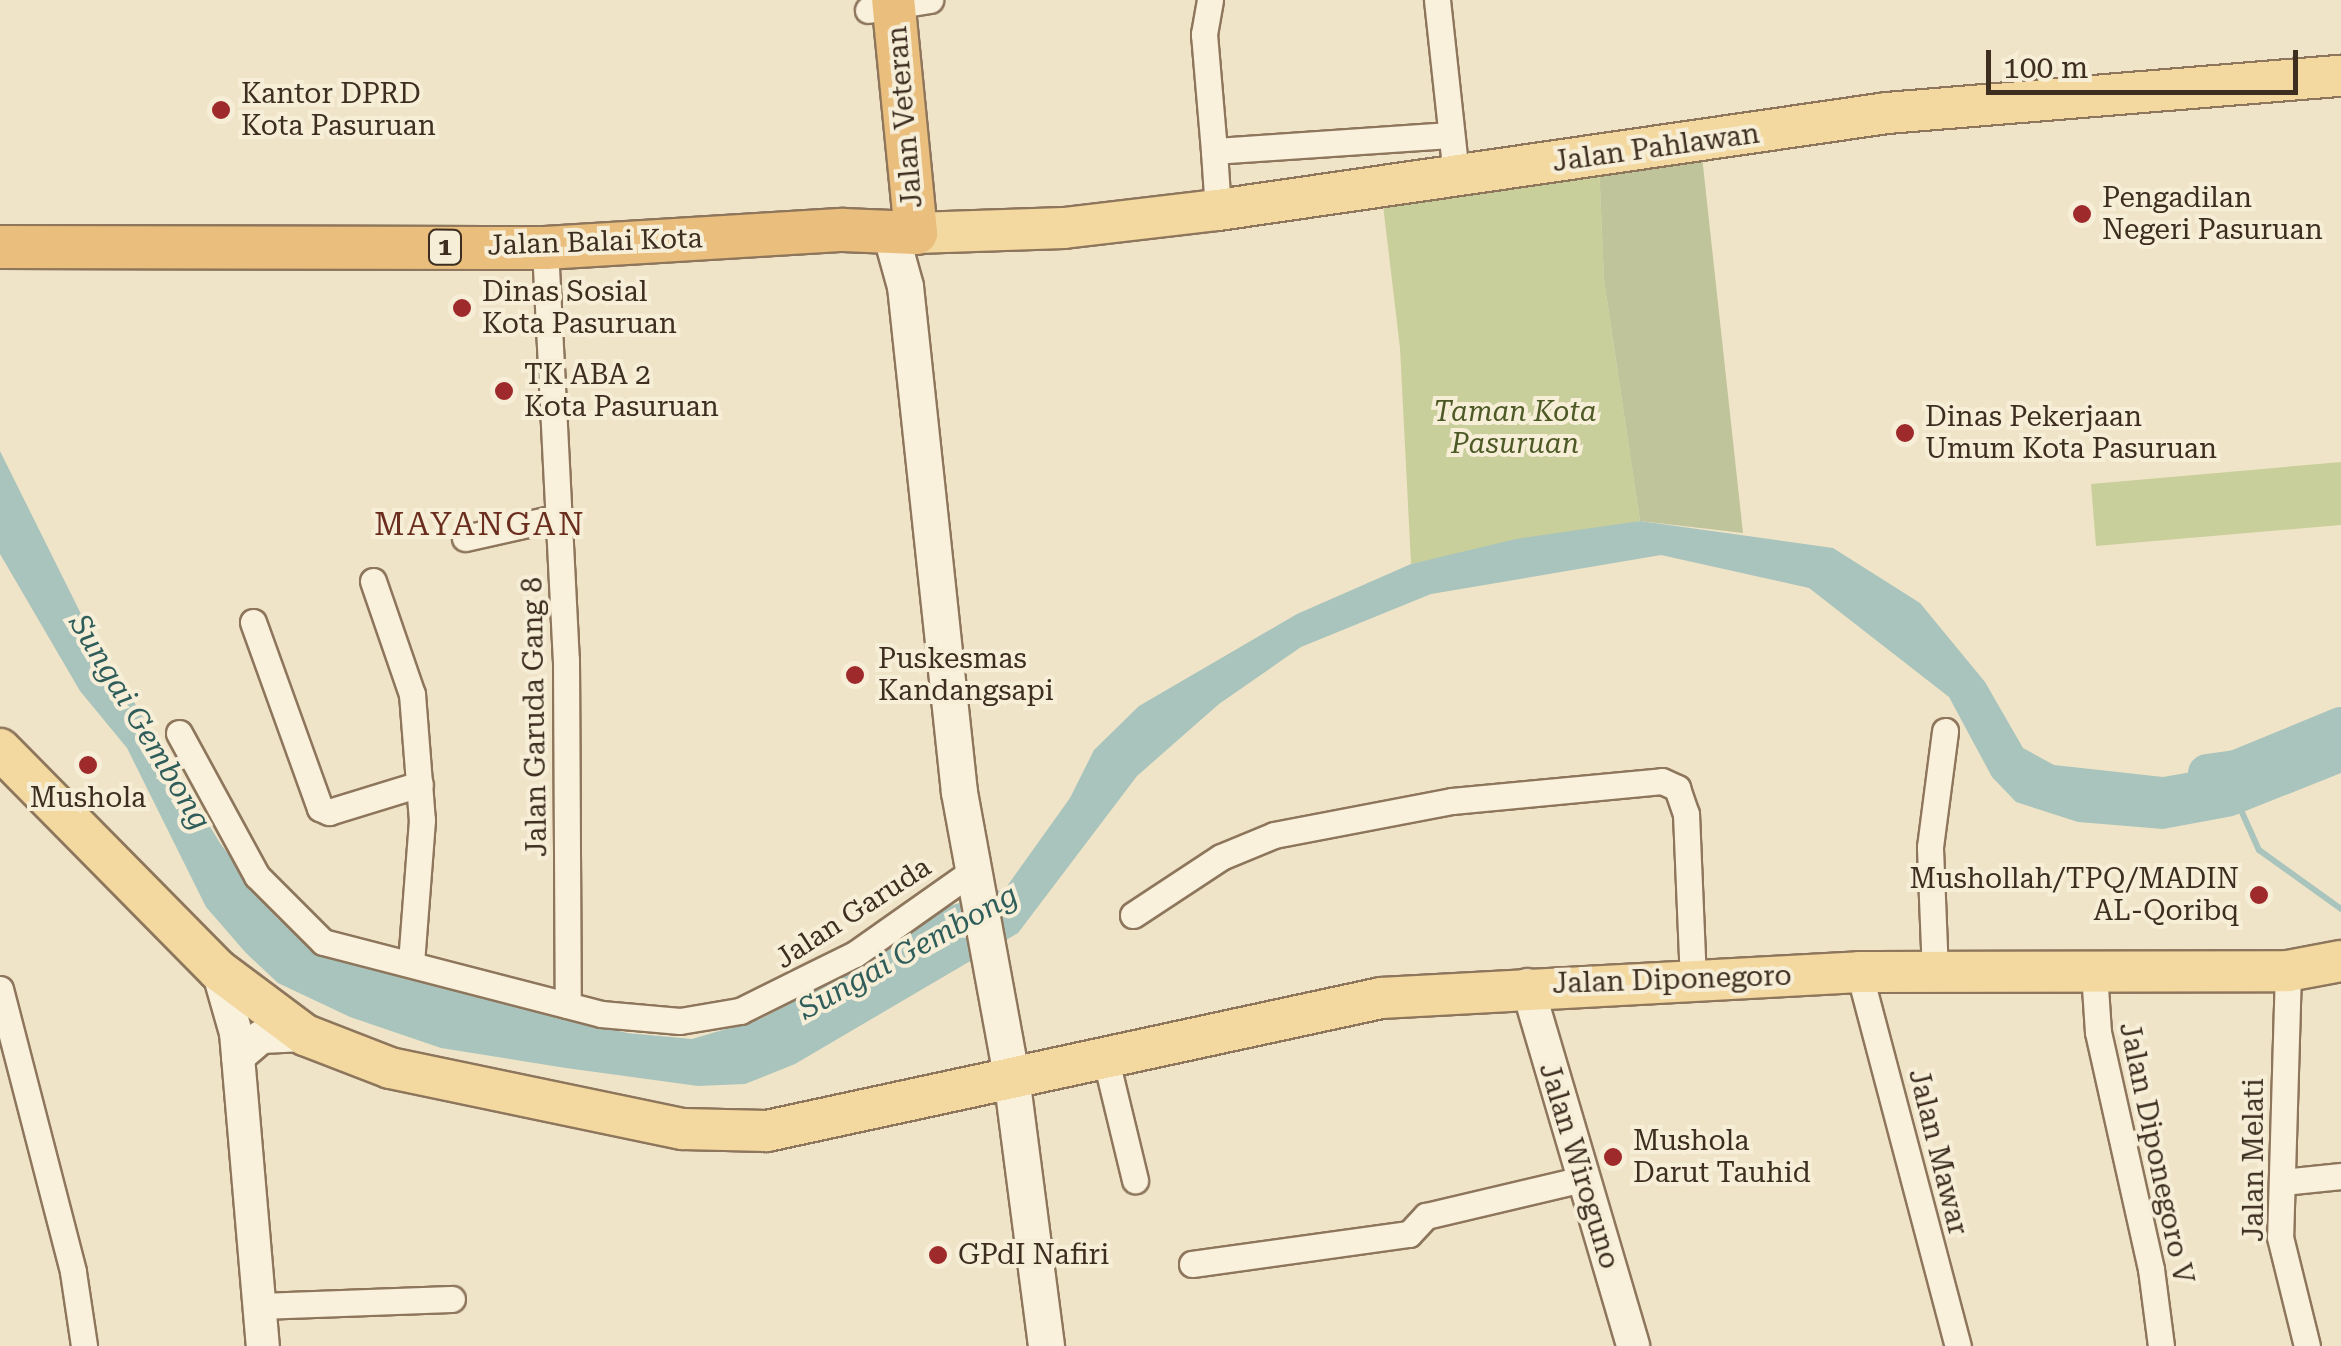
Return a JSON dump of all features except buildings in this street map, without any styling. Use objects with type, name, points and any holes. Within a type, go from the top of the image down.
[{"type":"highway","name":"Jalan Veteran","points":[[890,4],[903,233]]},
{"type":"highway","name":"Jalan Balai Kota","points":[[0,247],[545,248],[903,233]]},
{"type":"main road","name":"Jalan Pahlawan","points":[[903,233],[972,232],[1218,210],[1887,114],[2341,76]]},
{"type":"main road","points":[[903,233],[905,286],[952,733],[1011,1076],[1046,1346]]},
{"type":"main road","name":"Jalan Diponegoro","points":[[0,750],[218,970],[305,1035],[390,1068],[456,1084],[620,1120],[742,1133],[1381,998],[1527,986],[1859,972],[2288,971],[2338,961]]},
{"type":"street","points":[[1210,0],[1204,34],[1218,210]]},
{"type":"street","points":[[1437,0],[1448,135],[1456,174]]},
{"type":"street","points":[[1214,151],[1448,135]]},
{"type":"street","name":"Jalan Garuda Gang 8","points":[[545,248],[559,517],[568,1005]]},
{"type":"street","points":[[465,538],[559,517]]},
{"type":"street","points":[[374,582],[412,694],[420,784],[411,964]]},
{"type":"street","points":[[253,622],[320,808],[330,812],[420,784]]},
{"type":"street","points":[[1935,974],[1930,847],[1945,731]]},
{"type":"street","name":"Jalan Garuda","points":[[179,733],[257,876],[280,905],[324,942],[568,1005],[680,1020],[740,1012],[854,954],[975,877]]},
{"type":"street","points":[[1132,915],[1221,857],[1274,835],[1452,802],[1662,781],[1676,788],[1686,814],[1693,982]]},
{"type":"street","points":[[218,970],[238,1057],[263,1346]]},
{"type":"street","name":"Jalan Melati","points":[[2288,971],[2280,1237],[2307,1346]]},
{"type":"street","name":"Jalan Mawar","points":[[1859,972],[1958,1346]]},
{"type":"street","name":"Jalan Diponegoro V","points":[[2094,972],[2098,1032],[2151,1269],[2161,1346]]},
{"type":"street","name":"Jalan Wiroguno","points":[[1527,986],[1633,1346]]},
{"type":"street","points":[[0,990],[72,1272],[84,1346]]},
{"type":"street","points":[[238,1057],[261,1037],[305,1035]]},
{"type":"street","points":[[1105,1056],[1135,1180]]},
{"type":"street","points":[[2283,1182],[2341,1176]]},
{"type":"street","points":[[1192,1264],[1409,1234],[1426,1216],[1582,1179]]},
{"type":"street","points":[[260,1306],[452,1299]]},
{"type":"green space","points":[[1701,147],[1743,533],[1640,521],[1604,280],[1599,163]]},
{"type":"green space","name":"Taman Kota Pasuruan","points":[[1599,163],[1604,280],[1640,521],[1411,564],[1400,348],[1381,188]]},
{"type":"green space","points":[[2341,462],[2341,525],[2096,546],[2091,484]]},
{"type":"water","points":[[0,451],[84,620],[220,843],[277,918],[317,950],[627,1033],[692,1039],[760,1019],[837,979],[930,912],[1005,889],[1070,798],[1094,750],[1139,706],[1297,614],[1411,564],[1516,539],[1640,521],[1833,548],[1920,603],[1985,682],[2023,748],[2054,765],[2163,777],[2260,760],[2341,726],[2341,773],[2233,816],[2163,829],[2078,822],[2016,802],[1992,777],[1949,697],[1809,588],[1661,555],[1431,594],[1301,647],[1219,704],[1137,776],[1018,933],[795,1064],[745,1084],[698,1086],[566,1068],[441,1048],[350,1017],[278,983],[246,953],[206,907],[127,748],[80,691],[0,554]]},
{"type":"waterway","name":"Sungai Gembong","points":[[2207,773],[2236,769],[2341,726]]},
{"type":"waterway","points":[[2240,808],[2259,850],[2341,909]]},
{"type":"place","name":"Kantor DPRD Kota Pasuruan","points":[[221,110]]},
{"type":"place","name":"Pengadilan Negeri Pasuruan","points":[[2082,214]]},
{"type":"place","name":"Dinas Sosial Kota Pasuruan","points":[[462,308]]},
{"type":"place","name":"TK ABA 2 Kota Pasuruan","points":[[504,391]]},
{"type":"place","name":"Dinas Pekerjaan Umum Kota Pasuruan","points":[[1905,433]]},
{"type":"place","name":"Puskesmas Kandangsapi","points":[[855,675]]},
{"type":"place","name":"Mushola","points":[[88,765]]},
{"type":"place","name":"Mushollah/TPQ/MADIN AL-Qoribq","points":[[2259,895]]},
{"type":"place","name":"Mushola Darut Tauhid","points":[[1613,1157]]},
{"type":"place","name":"GPdI Nafiri","points":[[938,1255]]},
{"type":"district","name":"MAYANGAN","points":[[480,524]]}]
